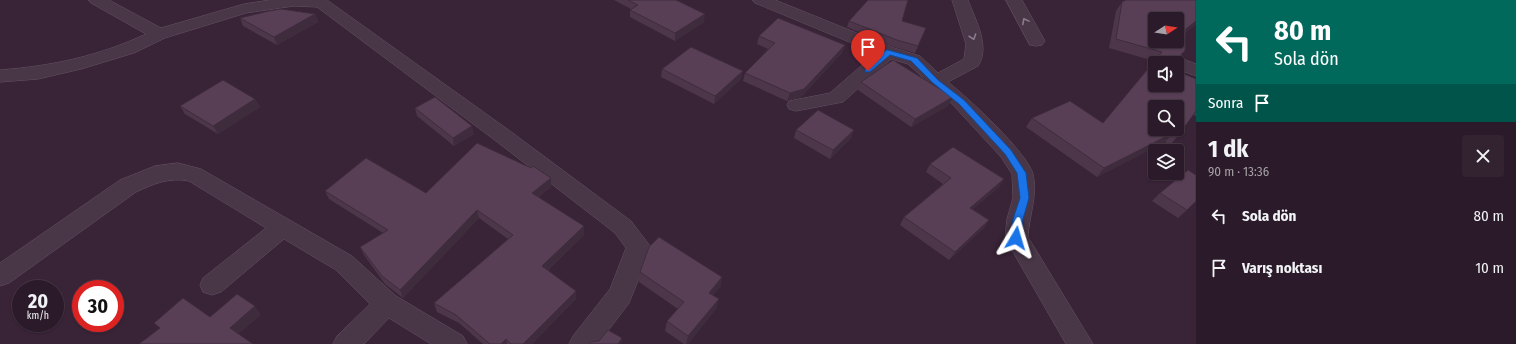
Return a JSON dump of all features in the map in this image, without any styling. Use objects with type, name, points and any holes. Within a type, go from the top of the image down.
[{"type":"street","points":[[97,0],[159,34]]},
{"type":"street","points":[[761,0],[888,52],[914,60],[961,102],[1008,152],[1022,173],[1024,198],[1018,219],[1016,238],[1080,344]]},
{"type":"street","points":[[936,81],[972,62],[975,44],[960,0]]},
{"type":"street","points":[[1014,0],[1036,41]]},
{"type":"street","points":[[0,76],[38,73],[75,65],[128,49],[159,34],[244,9],[294,1],[325,2],[623,227],[638,246],[620,295],[582,344]]},
{"type":"street","points":[[796,105],[836,98],[888,52]]},
{"type":"street","points":[[0,276],[128,186],[155,174],[178,171],[194,174],[284,226],[344,263],[387,304],[454,344]]},
{"type":"street","points":[[212,285],[284,226]]},
{"type":"street","points":[[346,344],[387,304]]},
{"type":"building","points":[[628,0],[676,0],[705,14],[675,33],[630,10],[638,5]]},
{"type":"building","points":[[868,0],[908,0],[902,21],[926,28],[918,46],[897,40],[849,21]]},
{"type":"building","points":[[1126,0],[1196,0],[1196,21],[1186,29],[1185,51],[1181,54],[1182,56],[1159,56],[1162,52],[1116,39],[1122,2]]},
{"type":"building","points":[[281,9],[315,14],[274,37],[240,18],[269,11]]},
{"type":"building","points":[[778,18],[845,45],[804,89],[790,93],[745,73],[775,43],[759,36]]},
{"type":"building","points":[[691,47],[743,71],[715,96],[662,69]]},
{"type":"building","points":[[893,60],[953,97],[915,119],[861,82]]},
{"type":"building","points":[[1148,69],[1148,92],[1184,92],[1184,74],[1196,79],[1196,111],[1184,128],[1184,100],[1148,100],[1148,136],[1167,136],[1151,144],[1148,144],[1148,146],[1104,168],[1032,118],[1070,101],[1103,123]]},
{"type":"building","points":[[223,80],[255,99],[213,126],[180,106]]},
{"type":"building","points":[[435,97],[472,126],[453,138],[415,108]]},
{"type":"building","points":[[818,110],[854,130],[833,150],[796,130]]},
{"type":"building","points":[[477,143],[531,168],[533,166],[551,178],[532,193],[584,226],[542,266],[576,291],[523,344],[511,344],[506,339],[501,344],[490,344],[456,315],[434,303],[513,235],[477,210],[400,290],[382,276],[360,247],[388,230],[325,191],[366,158],[426,193]]},
{"type":"building","points":[[953,147],[1004,179],[970,208],[989,220],[955,252],[904,217],[951,178],[930,164]]},
{"type":"building","points":[[1188,170],[1196,175],[1196,201],[1187,210],[1160,193],[1176,180],[1184,180],[1184,173]]},
{"type":"building","points":[[659,237],[722,277],[709,293],[719,299],[688,336],[667,321],[684,302],[640,272],[649,247]]},
{"type":"building","points":[[237,294],[255,306],[230,328],[253,344],[139,344],[160,328],[154,323],[183,298],[210,317]]},
{"type":"building","points":[[608,330],[622,338],[618,344],[589,344],[591,342],[599,341]]},
{"type":"route","points":[[868,71],[888,52],[902,55],[914,60],[961,102],[1008,152],[1022,173],[1024,198],[1018,219],[1016,238]]}]
